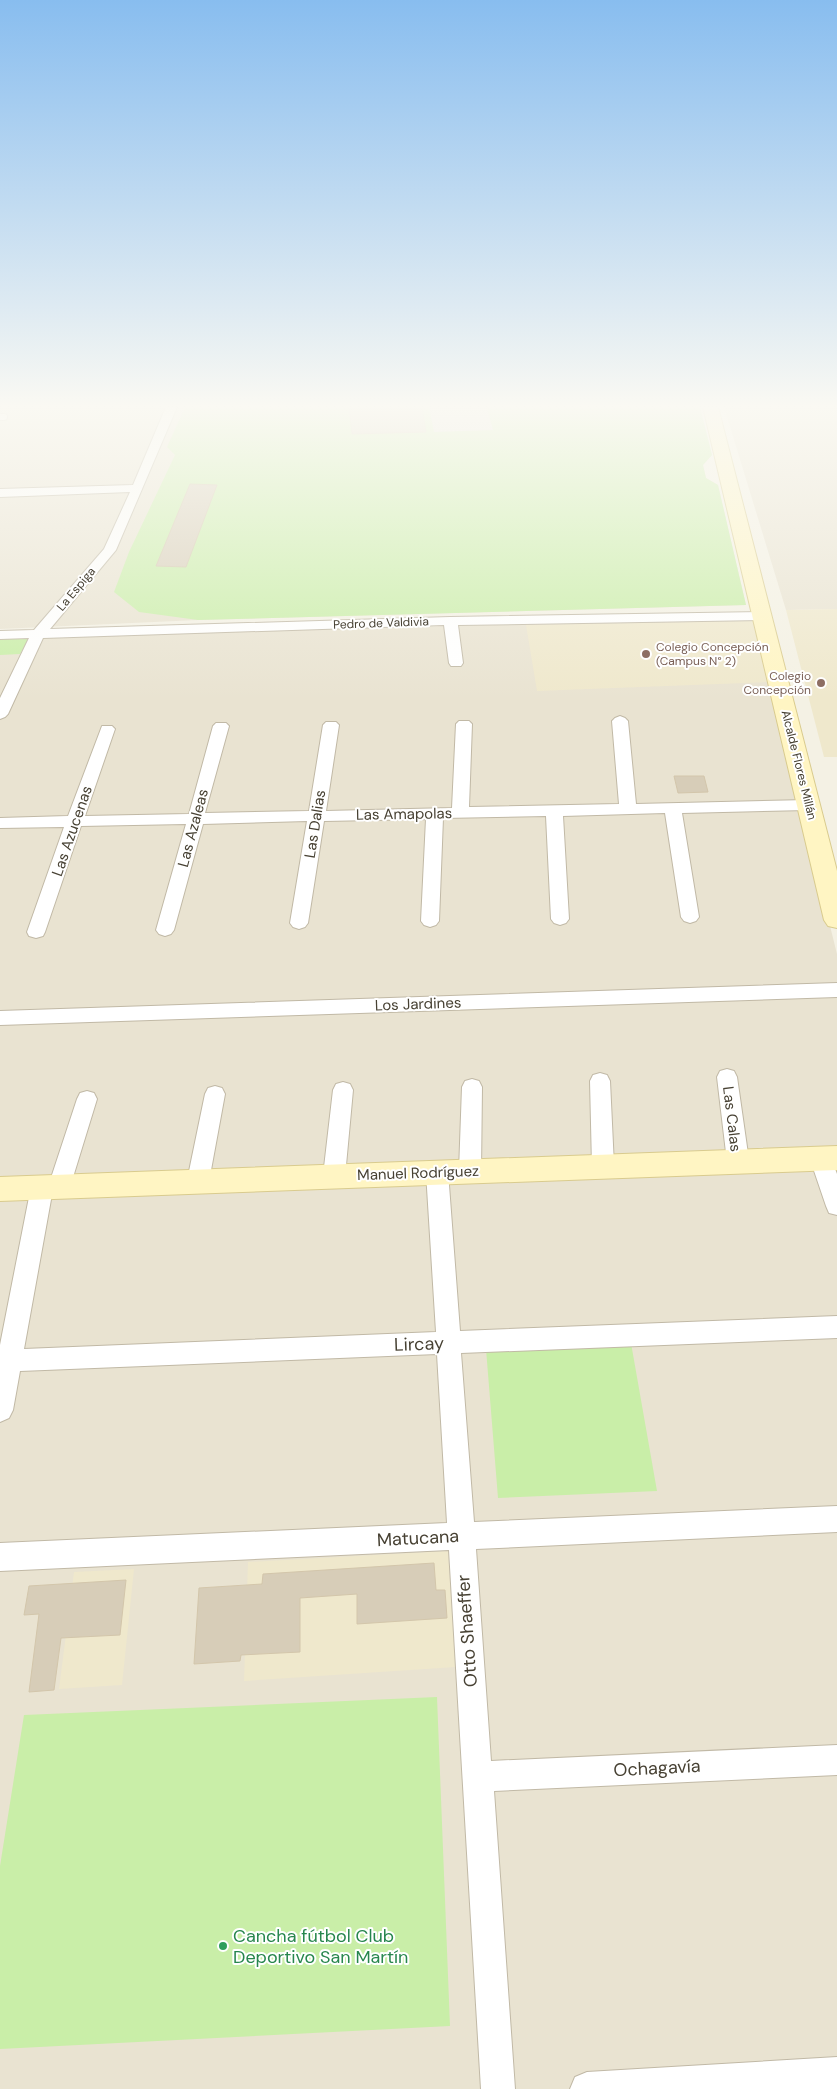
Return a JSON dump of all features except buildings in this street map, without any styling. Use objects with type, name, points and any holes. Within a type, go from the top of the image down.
[{"type":"street","name":"La Espiga","points":[[0,714],[38,634],[110,550],[131,504]]},
{"type":"street","name":"Alcalde Flores Millán","points":[[734,504],[837,920]]},
{"type":"street","name":"Pedro de Valdivia","points":[[0,635],[450,621],[762,616]]},
{"type":"street","points":[[450,621],[456,662]]},
{"type":"street","points":[[620,721],[628,809]]},
{"type":"street","points":[[460,813],[464,724]]},
{"type":"street","name":"Las Dalias","points":[[299,923],[331,725]]},
{"type":"street","name":"Las Azaleas","points":[[165,930],[221,726]]},
{"type":"street","name":"Las Azucenas","points":[[36,932],[107,729]]},
{"type":"street","name":"Las Amapolas","points":[[0,823],[808,805]]},
{"type":"street","points":[[673,808],[690,917]]},
{"type":"street","points":[[554,811],[560,919]]},
{"type":"street","points":[[430,921],[435,814]]},
{"type":"street","name":"Los Jardines","points":[[0,1018],[837,990]]},
{"type":"street","name":"Las Calas","points":[[727,1077],[738,1161]]},
{"type":"street","points":[[600,1081],[603,1166]]},
{"type":"street","points":[[470,1171],[472,1087]]},
{"type":"street","points":[[334,1176],[343,1090]]},
{"type":"street","points":[[198,1182],[215,1094]]},
{"type":"street","points":[[0,1410],[5,1361],[50,1187],[87,1099]]},
{"type":"street","points":[[829,1158],[837,1206]]},
{"type":"street","name":"Manuel Rodríguez","points":[[0,1189],[829,1158]]},
{"type":"street","name":"Otto Shaeffer","points":[[436,1172],[498,2089]]},
{"type":"street","name":"Lircay","points":[[5,1361],[837,1327]]},
{"type":"street","name":"Matucana","points":[[0,1557],[837,1519]]},
{"type":"street","name":"Ochagavía","points":[[478,1777],[837,1760]]},
{"type":"street","points":[[587,2089],[837,2074]]},
{"type":"shaded area","points":[[0,504],[723,504],[746,605],[198,620],[0,629]]},
{"type":"shaded area","points":[[754,504],[837,504],[837,609],[786,610]]},
{"type":"shaded area","name":"Colegio Concepción","points":[[837,609],[837,757],[824,757],[786,610]]},
{"type":"shaded area","points":[[754,620],[837,954],[837,2089],[0,2089],[0,635]]},
{"type":"shaded area","name":"Colegio Concepción (Campus N° 2)","points":[[753,621],[769,682],[537,691],[526,625]]},
{"type":"shaded area","points":[[448,1551],[456,1667],[244,1681],[248,1562]]},
{"type":"shaded area","points":[[134,1569],[122,1685],[59,1689],[74,1572]]},
{"type":"green space","points":[[152,504],[723,504],[746,605],[198,620],[139,612],[114,592],[129,552]]},
{"type":"green space","points":[[30,638],[20,654],[0,655],[0,639]]},
{"type":"green space","points":[[631,1343],[657,1491],[498,1498],[486,1349]]},
{"type":"green space","name":"Cancha fútbol Club Deportivo San Martín","points":[[437,1697],[450,2026],[0,2049],[0,1866],[24,1715]]},
{"type":"place","name":"Colegio Concepción (Campus N° 2)","points":[[646,654]]},
{"type":"place","name":"Colegio Concepción","points":[[821,683]]},
{"type":"place","name":"Cancha fútbol Club Deportivo San Martín","points":[[223,1946]]}]
